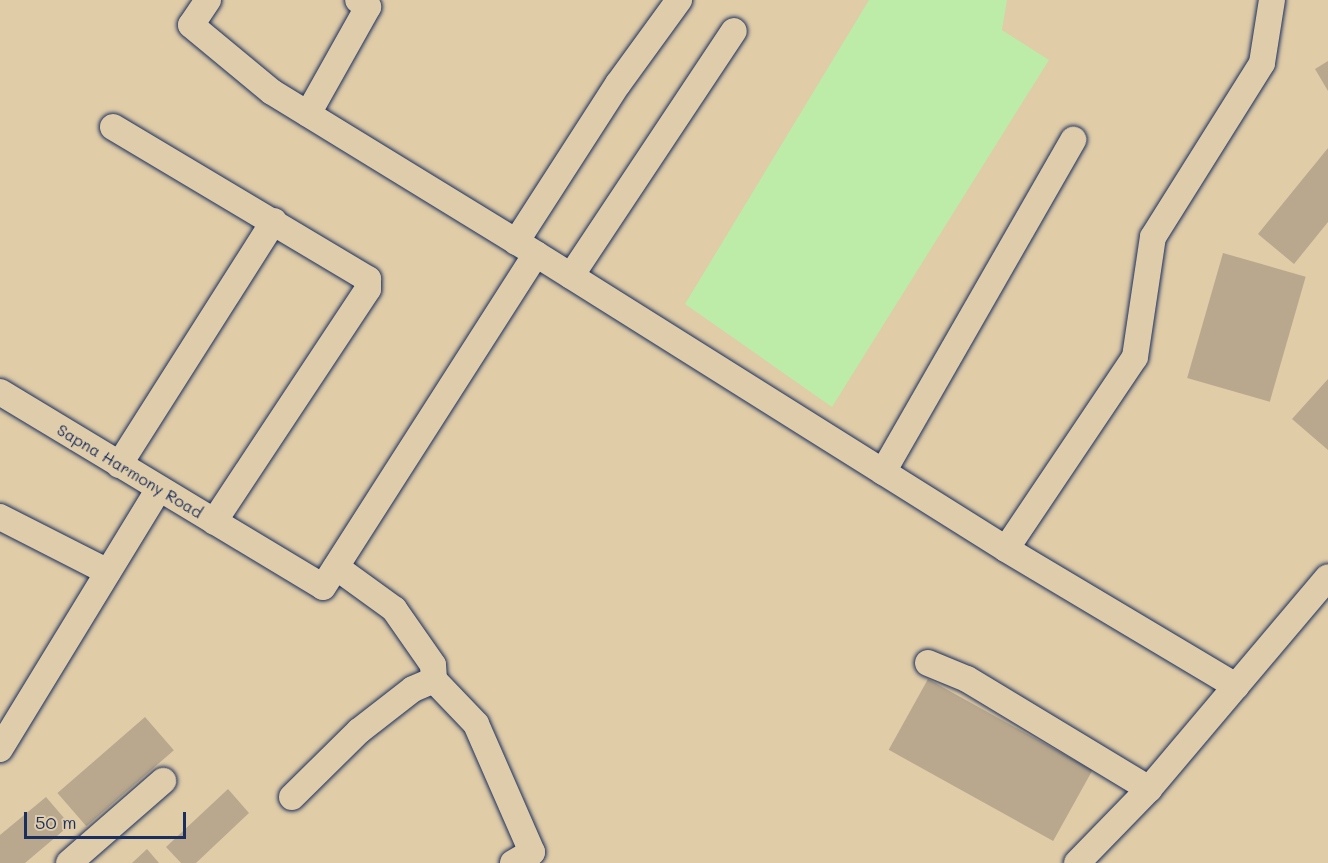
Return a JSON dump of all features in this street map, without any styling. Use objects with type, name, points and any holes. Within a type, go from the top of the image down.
[{"type":"street","points":[[208,0],[191,25],[272,92],[571,276],[1006,549],[1236,686]]},
{"type":"street","points":[[308,114],[368,7],[358,0]]},
{"type":"street","points":[[214,522],[323,587],[526,248],[618,84],[680,0]]},
{"type":"street","points":[[1006,549],[1135,357],[1153,237],[1262,63],[1272,0]]},
{"type":"street","points":[[571,276],[734,31]]},
{"type":"street","points":[[113,127],[274,221],[119,465]]},
{"type":"street","points":[[883,472],[1072,140]]},
{"type":"street","name":"Sapna Harmony Road","points":[[0,392],[214,522],[368,289],[368,279],[274,221]]},
{"type":"street","points":[[0,749],[159,489]]},
{"type":"street","points":[[0,517],[108,572]]},
{"type":"street","points":[[336,567],[394,609],[432,665],[434,680],[477,724],[532,852],[513,863]]},
{"type":"street","points":[[1077,863],[1149,789],[1327,578]]},
{"type":"street","points":[[928,663],[967,679],[1149,789]]},
{"type":"street","points":[[292,797],[359,731],[413,688],[434,680]]},
{"type":"street","points":[[69,863],[163,781]]},
{"type":"green space","points":[[869,0],[1007,0],[1002,30],[1049,60],[832,407],[685,304]]},
{"type":"building","points":[[1328,61],[1328,91],[1315,69]]},
{"type":"building","points":[[1328,148],[1328,222],[1294,264],[1258,234]]},
{"type":"building","points":[[1223,253],[1306,277],[1270,402],[1187,378]]},
{"type":"building","points":[[1328,379],[1328,450],[1292,419]]},
{"type":"building","points":[[928,679],[1092,770],[1053,841],[889,750]]},
{"type":"building","points":[[145,717],[174,750],[86,826],[57,793]]},
{"type":"building","points":[[228,789],[249,813],[196,863],[181,863],[166,847]]},
{"type":"building","points":[[46,797],[70,825],[25,863],[0,863],[0,835]]},
{"type":"building","points":[[147,849],[159,863],[132,863]]}]
